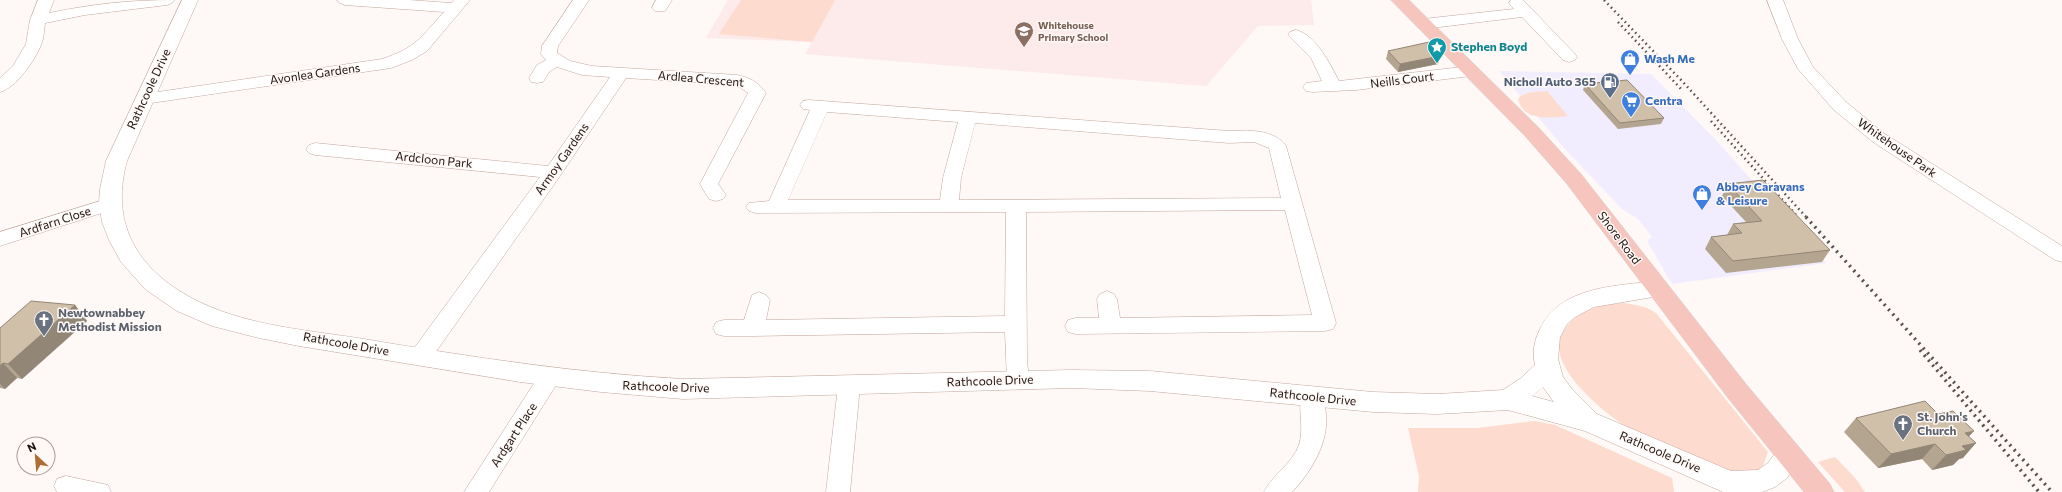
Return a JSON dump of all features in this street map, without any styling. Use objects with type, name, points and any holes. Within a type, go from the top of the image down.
[{"type":"main road","name":"Shore Road","points":[[1399,0],[1532,132],[1574,179],[1657,290],[1737,392],[1820,492]]},
{"type":"street","points":[[0,87],[19,69],[34,44],[38,20],[46,0]]},
{"type":"street","points":[[38,20],[85,10],[167,0]]},
{"type":"street","name":"Rathcoole Drive","points":[[190,0],[122,147],[111,182],[110,204],[119,241],[135,267],[142,275],[166,293],[202,313],[258,329],[420,357],[627,387],[683,389],[849,386],[1018,380],[1150,381],[1373,402],[1438,404],[1508,400],[1591,422],[1739,487],[1748,483],[1762,482],[1776,473],[1789,455]]},
{"type":"street","points":[[345,0],[459,4]]},
{"type":"street","points":[[581,0],[550,46],[549,54],[555,61],[566,67],[621,73]]},
{"type":"street","points":[[1514,0],[1569,57]]},
{"type":"street","name":"Whitehouse Park","points":[[1775,0],[1790,39],[1806,69],[1840,106],[1879,138],[2062,255]]},
{"type":"street","name":"Avonlea Gardens","points":[[144,99],[385,64],[399,60],[421,48],[459,4]]},
{"type":"street","points":[[1423,24],[1526,12]]},
{"type":"street","points":[[1305,38],[1318,56],[1333,86]]},
{"type":"street","points":[[537,78],[543,69],[555,61]]},
{"type":"street","name":"Neills Court","points":[[1312,87],[1471,71]]},
{"type":"street","name":"Armoy Gardens","points":[[420,357],[553,172],[621,73]]},
{"type":"street","name":"Ardlea Crescent","points":[[621,73],[737,80],[753,86],[757,93],[709,184],[716,195]]},
{"type":"street","points":[[777,207],[780,195],[815,105],[1264,138],[1271,140],[1276,146],[1325,323],[1076,326]]},
{"type":"street","points":[[949,207],[952,178],[968,117]]},
{"type":"street","name":"Ardcloon Park","points":[[315,148],[553,172]]},
{"type":"street","name":"Ardfarn Close","points":[[0,239],[110,204]]},
{"type":"street","points":[[756,207],[1016,207],[1292,204]]},
{"type":"street","points":[[1016,207],[1016,324],[1018,380]]},
{"type":"street","name":"Rathcoole Drive","points":[[1591,422],[1573,408],[1561,393],[1547,368],[1545,356],[1547,337],[1553,324],[1562,314],[1576,305],[1605,296],[1657,290]]},
{"type":"street","points":[[1107,299],[1110,325]]},
{"type":"street","points":[[753,328],[759,300]]},
{"type":"street","points":[[724,328],[1016,324]]},
{"type":"street","points":[[1508,400],[1530,385],[1547,368]]},
{"type":"street","name":"Ardgart Place","points":[[476,492],[550,377]]},
{"type":"street","points":[[838,492],[849,386]]},
{"type":"street","points":[[1276,492],[1290,479],[1308,453],[1314,428],[1311,397]]},
{"type":"street","points":[[66,486],[99,492]]},
{"type":"shaded area","name":"Whitehouse Primary School","points":[[728,0],[1311,0],[1314,25],[1258,26],[1206,86],[805,54],[812,42],[706,38]]},
{"type":"shaded area","points":[[741,0],[835,0],[812,42],[719,34]]},
{"type":"shaded area","name":"Abbey Caravans & Leisure","points":[[1499,71],[1651,74],[1715,139],[1826,263],[1672,284],[1648,243],[1648,240],[1652,237],[1638,219],[1622,209],[1564,148]]},
{"type":"shaded area","points":[[1547,91],[1568,116],[1546,118],[1532,115],[1526,112],[1518,99],[1521,96],[1531,92]]},
{"type":"shaded area","points":[[1624,303],[1645,307],[1656,313],[1768,452],[1762,469],[1753,475],[1727,472],[1632,430],[1604,410],[1582,390],[1572,378],[1564,366],[1560,354],[1559,342],[1567,326],[1579,315],[1593,308],[1608,304]]},
{"type":"shaded area","points":[[1534,421],[1555,425],[1672,478],[1674,492],[1418,492],[1419,476],[1408,428],[1478,428]]},
{"type":"shaded area","points":[[1835,457],[1856,479],[1865,492],[1845,492],[1818,462]]},
{"type":"building","points":[[1434,41],[1432,49],[1440,56],[1400,64],[1388,51]]},
{"type":"building","points":[[1627,80],[1664,118],[1620,123],[1585,84]]},
{"type":"building","points":[[1763,180],[1830,250],[1733,261],[1711,237],[1742,233],[1733,224],[1762,221],[1728,184]]},
{"type":"building","points":[[31,301],[75,305],[8,364],[3,363],[0,366],[0,328]]},
{"type":"building","points":[[1925,401],[1938,414],[1953,411],[1974,431],[1965,433],[1976,443],[1962,446],[1966,450],[1946,455],[1935,444],[1891,454],[1856,418]]},
{"type":"railway","points":[[1604,0],[1682,81],[1807,218]]},
{"type":"railway","points":[[1618,22],[1682,90]]},
{"type":"railway","points":[[1711,121],[1798,217]]},
{"type":"railway","points":[[1806,217],[2052,492]]},
{"type":"railway","points":[[1920,350],[2039,492]]},
{"type":"place","name":"Whitehouse Primary School","points":[[1024,48]]},
{"type":"place","name":"Stephen Boyd","points":[[1437,64]]},
{"type":"place","name":"Wash Me","points":[[1630,76]]},
{"type":"place","name":"Nicholl Auto 365","points":[[1610,99]]},
{"type":"place","name":"Centra","points":[[1631,118]]},
{"type":"place","name":"Abbey Caravans & Leisure","points":[[1702,211]]},
{"type":"place","name":"Newtownabbey Methodist Mission","points":[[44,337]]},
{"type":"place","name":"St. John's Church","points":[[1903,441]]}]
